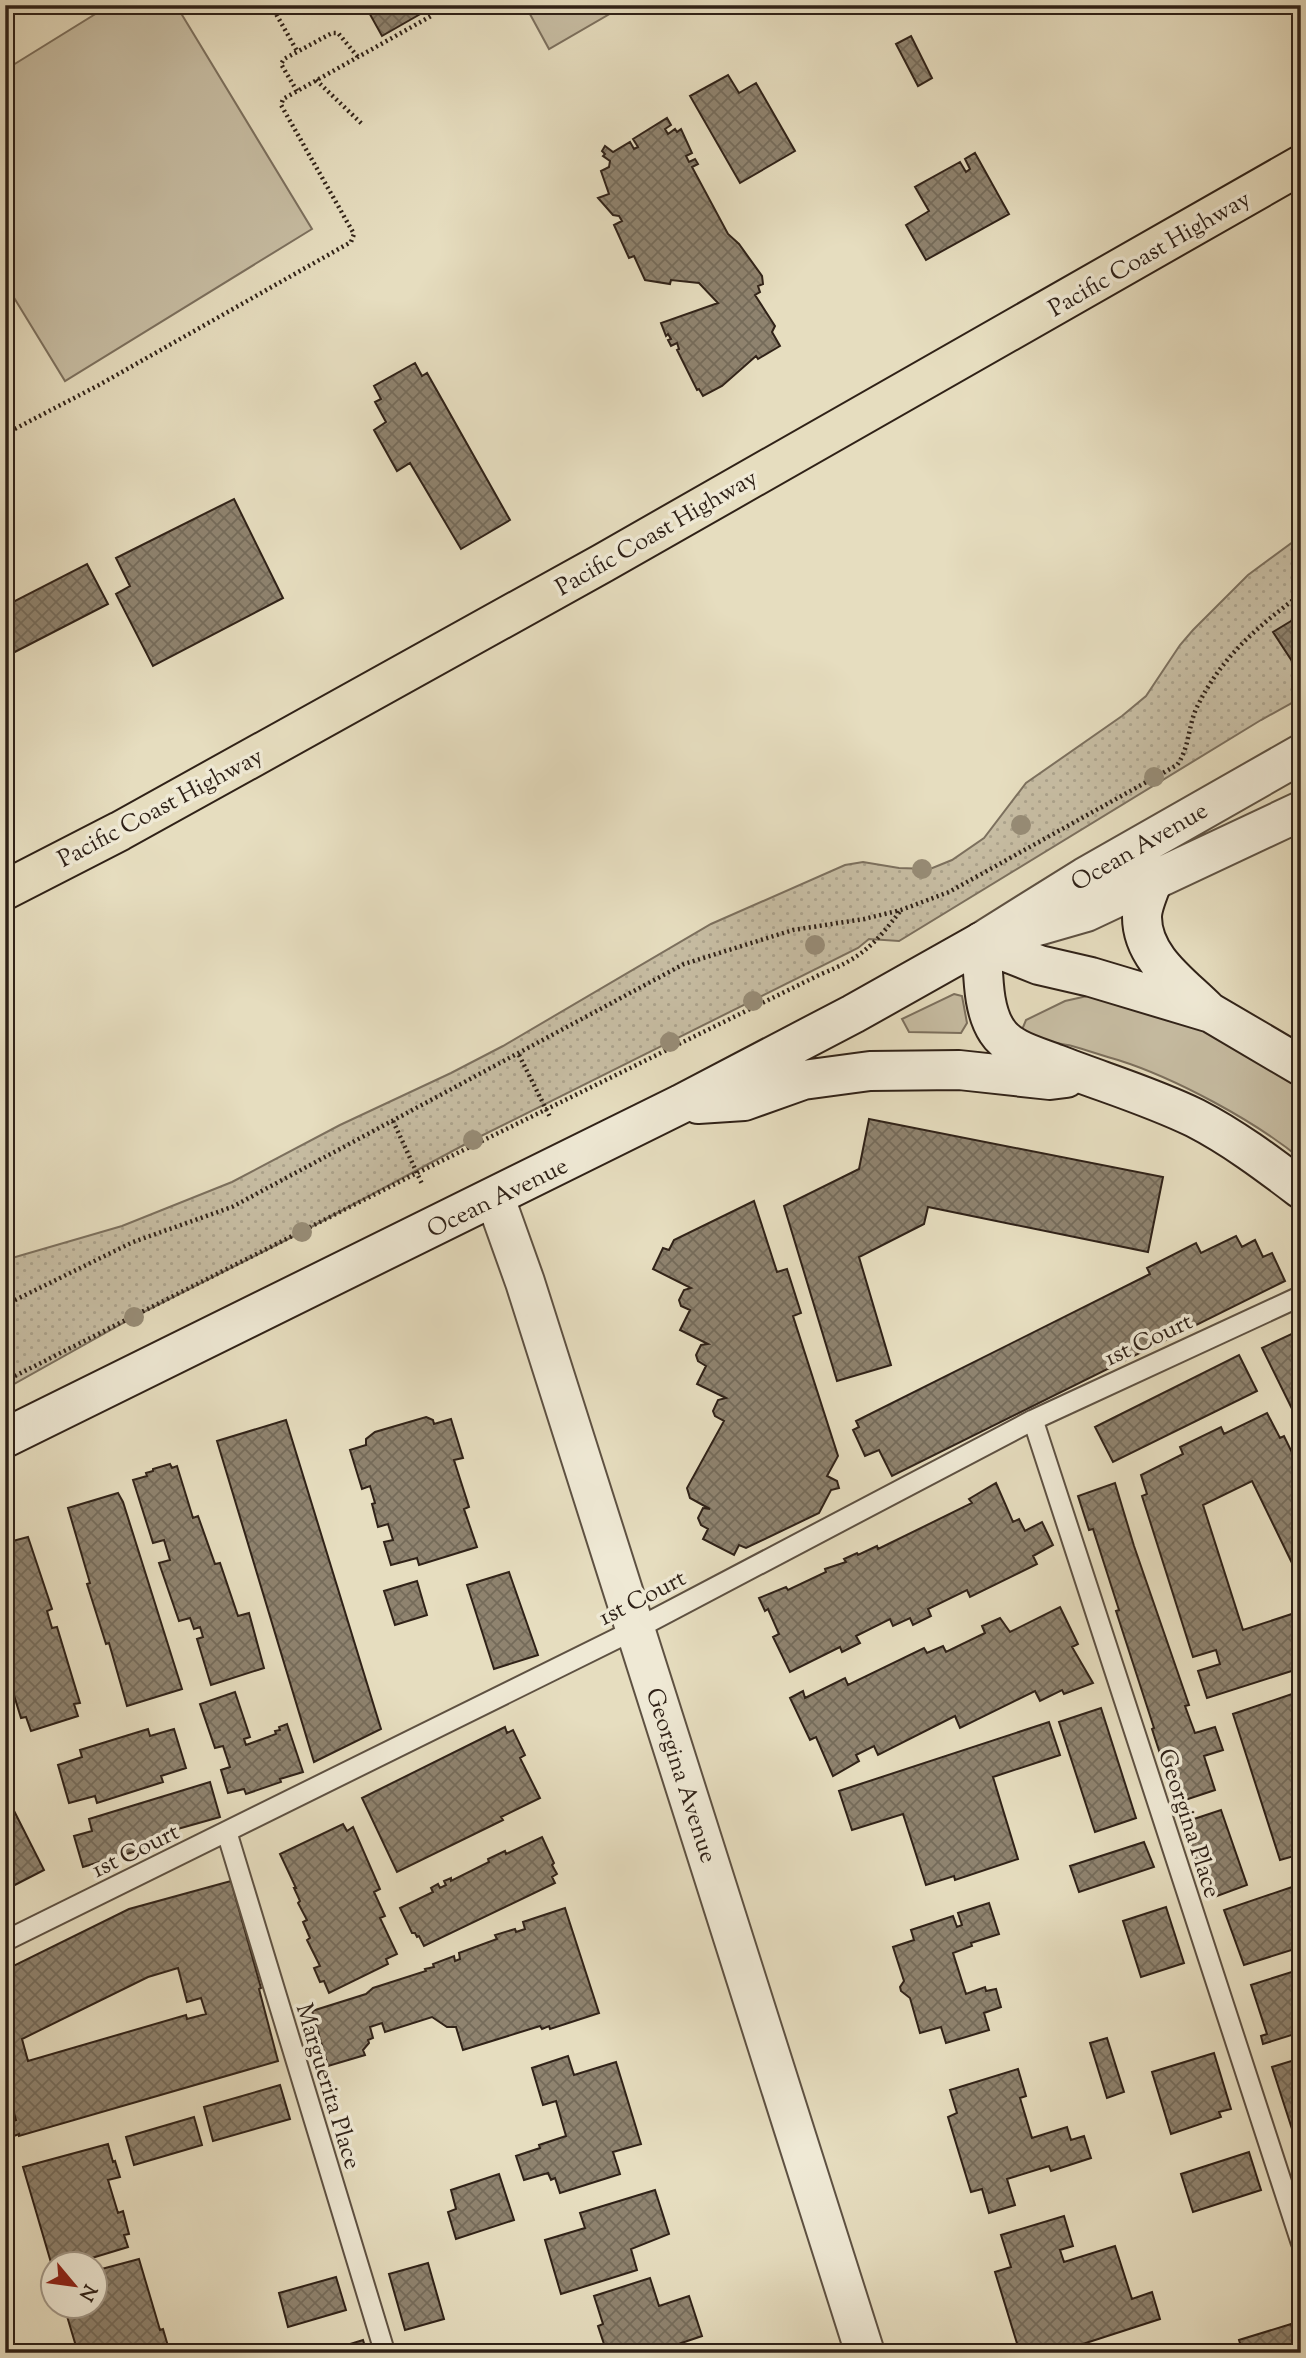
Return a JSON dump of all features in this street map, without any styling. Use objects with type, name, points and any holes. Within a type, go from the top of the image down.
[{"type":"highway","name":"Pacific Coast Highway","points":[[5,890],[132,825],[603,563],[1301,165]]},
{"type":"main road","name":"Ocean Avenue","points":[[5,1438],[495,1198],[853,1014],[1301,754]]},
{"type":"main road","name":"Ocean Avenue","points":[[981,942],[1086,912],[1301,811]]},
{"type":"main road","points":[[1153,880],[1142,915],[1145,940],[1158,962],[1211,1013],[1301,1066]]},
{"type":"main road","points":[[1211,1013],[1091,977],[1039,965],[981,942],[986,1003],[996,1030],[1010,1044],[1195,1118],[1255,1154],[1301,1189]]},
{"type":"main road","points":[[681,1104],[744,1101],[803,1080],[870,1071],[959,1070],[1050,1080],[1088,1077]]},
{"type":"main road","name":"Georgina Avenue","points":[[495,1198],[525,1282],[865,2353]]},
{"type":"lane","name":"1st Court","points":[[5,1941],[636,1629],[1033,1420],[1301,1296]]},
{"type":"lane","name":"Georgina Place","points":[[1033,1420],[1301,2242]]},
{"type":"lane","name":"Marguerita Place","points":[[227,1833],[385,2353]]},
{"type":"path","points":[[271,5],[297,51]]},
{"type":"path","points":[[5,434],[99,385],[351,242],[354,234],[281,105],[283,99],[433,15]]},
{"type":"path","points":[[297,91],[281,64],[297,51],[332,33],[338,33],[358,57]]},
{"type":"path","points":[[316,80],[362,124]]},
{"type":"path","points":[[5,1305],[134,1242],[232,1207],[684,964],[793,930],[864,919],[901,910],[949,892],[1177,765],[1184,755],[1192,718],[1208,685],[1231,654],[1272,616],[1301,594]]},
{"type":"path","points":[[5,1381],[417,1173],[821,974],[848,964],[875,943],[901,910]]},
{"type":"path","points":[[519,1055],[551,1119]]},
{"type":"path","points":[[393,1121],[422,1184]]},
{"type":"shaded area","points":[[110,5],[176,5],[312,229],[65,381],[5,283],[5,70]]},
{"type":"shaded area","points":[[525,5],[625,5],[549,49]]},
{"type":"shaded area","points":[[1301,536],[1301,698],[899,941],[869,939],[858,948],[473,1140],[302,1232],[134,1317],[5,1389],[5,1260],[122,1226],[232,1182],[340,1125],[503,1046],[711,924],[845,865],[863,862],[899,868],[930,869],[952,860],[984,838],[1026,783],[1122,716],[1146,696],[1193,630],[1248,575]]},
{"type":"shaded area","points":[[954,994],[962,996],[967,1023],[961,1033],[909,1032],[902,1019]]},
{"type":"shaded area","points":[[1096,994],[1150,1010],[1228,1042],[1301,1086],[1301,1159],[1261,1130],[1189,1089],[1118,1060],[1072,1046],[1039,1040],[1021,1032],[1026,1020],[1065,1001]]},
{"type":"building","points":[[374,5],[436,5],[382,36],[367,9]]},
{"type":"building","points":[[911,36],[932,78],[918,86],[896,44]]},
{"type":"building","points":[[728,75],[739,93],[756,83],[795,151],[740,183],[690,96]]},
{"type":"building","points":[[667,118],[671,125],[665,129],[668,134],[675,129],[677,132],[681,129],[692,153],[686,156],[689,162],[695,159],[698,164],[692,167],[728,234],[739,244],[762,276],[763,284],[758,286],[760,292],[755,295],[775,326],[772,332],[780,346],[758,359],[756,356],[722,386],[703,396],[699,389],[697,390],[677,350],[677,343],[671,346],[668,340],[671,339],[668,334],[666,336],[661,323],[718,303],[699,283],[671,280],[670,284],[645,280],[634,256],[629,258],[614,225],[622,221],[598,198],[609,194],[601,171],[609,167],[610,161],[603,156],[605,146],[613,152],[630,142],[634,149],[638,147],[633,139]]},
{"type":"building","points":[[975,153],[1009,214],[926,260],[906,225],[929,211],[915,187],[960,162],[966,172],[970,169],[965,159]]},
{"type":"building","points":[[415,363],[422,376],[427,373],[510,520],[461,549],[410,463],[397,471],[374,430],[386,422],[375,402],[381,399],[374,386]]},
{"type":"building","points":[[234,499],[283,598],[153,666],[116,594],[130,586],[116,558]]},
{"type":"building","points":[[87,564],[108,604],[5,657],[5,606]]},
{"type":"building","points":[[1301,615],[1301,675],[1273,632]]},
{"type":"building","points":[[869,1119],[1163,1177],[1148,1252],[928,1207],[924,1224],[859,1257],[891,1365],[837,1381],[784,1206],[859,1169]]},
{"type":"building","points":[[754,1201],[777,1272],[787,1269],[801,1313],[793,1316],[838,1456],[827,1476],[837,1481],[839,1488],[831,1490],[819,1513],[746,1548],[739,1545],[734,1555],[703,1539],[708,1529],[701,1525],[698,1518],[703,1508],[710,1509],[690,1498],[687,1488],[724,1421],[715,1416],[713,1411],[718,1400],[726,1398],[697,1384],[706,1366],[698,1361],[696,1355],[701,1345],[708,1344],[680,1330],[690,1310],[681,1306],[679,1300],[684,1290],[691,1288],[653,1269],[663,1248],[669,1250],[674,1240]]},
{"type":"building","points":[[1236,1236],[1242,1247],[1255,1240],[1263,1257],[1272,1253],[1285,1281],[892,1476],[879,1450],[865,1456],[853,1430],[859,1427],[856,1421],[1150,1274],[1147,1268],[1196,1243],[1201,1253]]},
{"type":"building","points":[[1300,1330],[1301,1332],[1301,1427],[1262,1348]]},
{"type":"building","points":[[1239,1355],[1257,1391],[1113,1462],[1095,1427]]},
{"type":"building","points":[[1267,1413],[1280,1438],[1284,1436],[1301,1471],[1301,1558],[1292,1563],[1252,1481],[1203,1505],[1243,1630],[1301,1611],[1301,1668],[1207,1698],[1198,1671],[1220,1664],[1216,1650],[1193,1657],[1142,1496],[1147,1494],[1141,1475],[1183,1454],[1180,1447],[1221,1427],[1224,1434]]},
{"type":"building","points":[[426,1417],[433,1420],[434,1424],[451,1419],[463,1458],[454,1460],[469,1507],[464,1509],[477,1547],[419,1565],[417,1558],[391,1565],[384,1542],[393,1540],[388,1524],[378,1527],[370,1486],[362,1489],[350,1450],[366,1445],[366,1439],[375,1432]]},
{"type":"building","points":[[286,1420],[381,1729],[314,1762],[217,1441]]},
{"type":"building","points":[[170,1464],[172,1468],[177,1466],[193,1518],[198,1516],[215,1564],[220,1563],[238,1616],[249,1613],[264,1668],[211,1685],[197,1639],[203,1637],[200,1627],[194,1629],[190,1618],[179,1621],[159,1563],[170,1560],[164,1540],[153,1543],[133,1480],[147,1476],[146,1473],[153,1469]]},
{"type":"building","points":[[996,1483],[1013,1522],[1019,1519],[1025,1531],[1042,1522],[1053,1545],[1033,1556],[1037,1564],[970,1597],[967,1590],[928,1609],[931,1616],[913,1625],[910,1618],[893,1626],[890,1619],[856,1636],[860,1643],[842,1652],[840,1647],[790,1672],[773,1637],[779,1634],[768,1609],[765,1611],[759,1598],[786,1587],[788,1590],[826,1572],[825,1569],[846,1562],[844,1559],[857,1553],[858,1555],[877,1546],[878,1549],[972,1503],[969,1499]]},
{"type":"building","points":[[1115,1483],[1189,1705],[1185,1706],[1195,1733],[1215,1727],[1223,1750],[1204,1756],[1215,1790],[1176,1803],[1116,1611],[1119,1610],[1093,1529],[1089,1530],[1078,1496]]},
{"type":"building","points":[[118,1493],[182,1689],[127,1706],[109,1643],[106,1644],[87,1584],[90,1583],[68,1508]]},
{"type":"building","points":[[28,1537],[52,1609],[47,1611],[52,1628],[57,1627],[80,1703],[74,1704],[78,1716],[31,1731],[26,1717],[21,1718],[5,1666],[5,1543]]},
{"type":"building","points":[[509,1572],[538,1655],[494,1669],[467,1585]]},
{"type":"building","points":[[417,1581],[427,1615],[395,1625],[384,1591]]},
{"type":"building","points":[[1060,1607],[1078,1644],[1072,1647],[1093,1683],[1064,1694],[1062,1690],[1040,1701],[1035,1691],[960,1728],[955,1716],[878,1755],[874,1746],[856,1755],[859,1761],[833,1776],[816,1737],[810,1740],[790,1698],[803,1691],[805,1698],[845,1678],[848,1685],[924,1648],[927,1653],[943,1646],[946,1652],[985,1633],[982,1626],[1000,1618],[1010,1632]]},
{"type":"building","points":[[1301,1691],[1301,1745],[1297,1746],[1301,1758],[1301,1854],[1280,1860],[1233,1714]]},
{"type":"building","points":[[235,1692],[250,1737],[244,1739],[246,1745],[276,1734],[275,1731],[280,1730],[279,1727],[287,1724],[303,1772],[246,1794],[244,1789],[228,1793],[221,1770],[230,1767],[223,1746],[215,1748],[200,1704]]},
{"type":"building","points":[[1101,1708],[1136,1818],[1095,1832],[1059,1722]]},
{"type":"building","points":[[1049,1722],[1060,1755],[993,1777],[1018,1859],[955,1880],[954,1876],[926,1885],[903,1814],[852,1830],[839,1791]]},
{"type":"building","points":[[505,1727],[507,1733],[513,1730],[525,1755],[520,1758],[540,1798],[501,1817],[503,1820],[397,1872],[362,1798]]},
{"type":"building","points":[[148,1729],[150,1736],[174,1729],[186,1768],[161,1776],[163,1782],[97,1803],[95,1796],[69,1803],[58,1765],[82,1757],[80,1750]]},
{"type":"building","points":[[210,1782],[220,1817],[174,1830],[177,1839],[83,1867],[74,1836],[92,1831],[89,1819]]},
{"type":"building","points":[[5,1793],[44,1870],[5,1890]]},
{"type":"building","points":[[1221,1810],[1247,1885],[1209,1899],[1182,1823]]},
{"type":"building","points":[[343,1824],[347,1831],[353,1827],[380,1889],[374,1892],[385,1916],[380,1918],[397,1954],[386,1959],[388,1964],[329,1993],[314,1968],[320,1966],[307,1940],[310,1938],[303,1922],[307,1920],[280,1854]]},
{"type":"building","points":[[542,1837],[554,1863],[552,1865],[557,1874],[552,1877],[555,1883],[424,1946],[419,1936],[412,1933],[400,1908],[433,1892],[431,1888],[438,1884],[440,1888],[446,1885],[444,1881],[451,1878],[451,1881],[489,1862],[488,1859],[505,1851],[506,1854]]},
{"type":"building","points":[[1144,1842],[1154,1867],[1079,1892],[1070,1866]]},
{"type":"building","points":[[231,1881],[278,2061],[14,2136],[10,2122],[16,2120],[11,2103],[5,2104],[5,1970],[129,1909]],"holes":[[[178,1968],[187,2002],[201,1998],[206,2014],[187,2019],[186,2015],[28,2061],[22,2039],[148,1977]]]},
{"type":"building","points":[[1301,1884],[1301,1947],[1244,1965],[1224,1910]]},
{"type":"building","points":[[989,1903],[999,1934],[971,1943],[972,1946],[953,1953],[966,1994],[985,1987],[986,1991],[996,1989],[1001,2007],[984,2013],[989,2030],[946,2043],[941,2027],[920,2033],[910,1998],[901,1991],[900,1987],[904,1981],[893,1947],[914,1940],[911,1930],[953,1916],[957,1927],[962,1925],[958,1913]]},
{"type":"building","points":[[1166,1907],[1184,1963],[1141,1977],[1123,1921]]},
{"type":"building","points":[[565,1908],[599,2013],[550,2029],[549,2026],[542,2029],[540,2026],[463,2050],[456,2027],[447,2027],[432,2017],[385,2032],[382,2023],[370,2027],[373,2038],[368,2040],[369,2043],[363,2050],[365,2055],[328,2066],[312,2011],[426,1971],[425,1969],[434,1967],[433,1964],[454,1956],[455,1961],[460,1959],[459,1953],[497,1939],[495,1935],[525,1929],[523,1922]]},
{"type":"building","points":[[1301,1969],[1301,2032],[1263,2044],[1261,2036],[1267,2034],[1251,1985]]},
{"type":"building","points":[[1107,2038],[1124,2092],[1107,2098],[1090,2043]]},
{"type":"building","points":[[1214,2053],[1231,2109],[1219,2112],[1221,2117],[1171,2134],[1152,2072]]},
{"type":"building","points":[[568,2056],[574,2075],[616,2062],[641,2144],[613,2152],[620,2174],[560,2193],[555,2178],[551,2180],[548,2173],[524,2180],[516,2156],[566,2136],[556,2101],[543,2105],[532,2068]]},
{"type":"building","points":[[1301,2058],[1301,2157],[1272,2067]]},
{"type":"building","points":[[1018,2069],[1026,2096],[1020,2098],[1032,2138],[1067,2127],[1071,2140],[1084,2136],[1091,2158],[1051,2171],[1049,2166],[1007,2179],[1015,2205],[989,2213],[982,2189],[971,2192],[948,2117],[957,2113],[950,2090]]},
{"type":"building","points":[[280,2085],[290,2119],[213,2141],[204,2107]]},
{"type":"building","points":[[194,2117],[202,2145],[134,2165],[126,2137]]},
{"type":"building","points":[[108,2144],[120,2177],[108,2180],[118,2213],[123,2211],[129,2234],[124,2235],[128,2247],[108,2253],[108,2250],[47,2250],[23,2167]]},
{"type":"building","points":[[1249,2152],[1261,2190],[1193,2212],[1181,2174]]},
{"type":"building","points":[[499,2174],[514,2220],[456,2239],[448,2212],[456,2209],[451,2190]]},
{"type":"building","points":[[655,2190],[669,2234],[631,2249],[637,2270],[561,2294],[545,2240],[585,2228],[580,2213]]},
{"type":"building","points":[[1064,2216],[1073,2246],[1060,2250],[1064,2262],[1115,2246],[1132,2299],[1152,2292],[1160,2319],[1055,2353],[1020,2353],[995,2272],[1011,2267],[1001,2235]]},
{"type":"building","points":[[139,2259],[160,2330],[163,2329],[170,2353],[78,2353],[68,2320],[108,2320],[108,2267]]},
{"type":"building","points":[[428,2263],[444,2319],[405,2330],[389,2274]]},
{"type":"building","points":[[336,2277],[346,2310],[288,2327],[279,2293]]},
{"type":"building","points":[[650,2278],[659,2306],[689,2296],[702,2336],[652,2353],[607,2353],[598,2326],[603,2324],[594,2296]]},
{"type":"building","points":[[1291,2324],[1300,2353],[1243,2353],[1239,2340]]},
{"type":"building","points":[[363,2340],[367,2353],[332,2353],[331,2350]]}]
